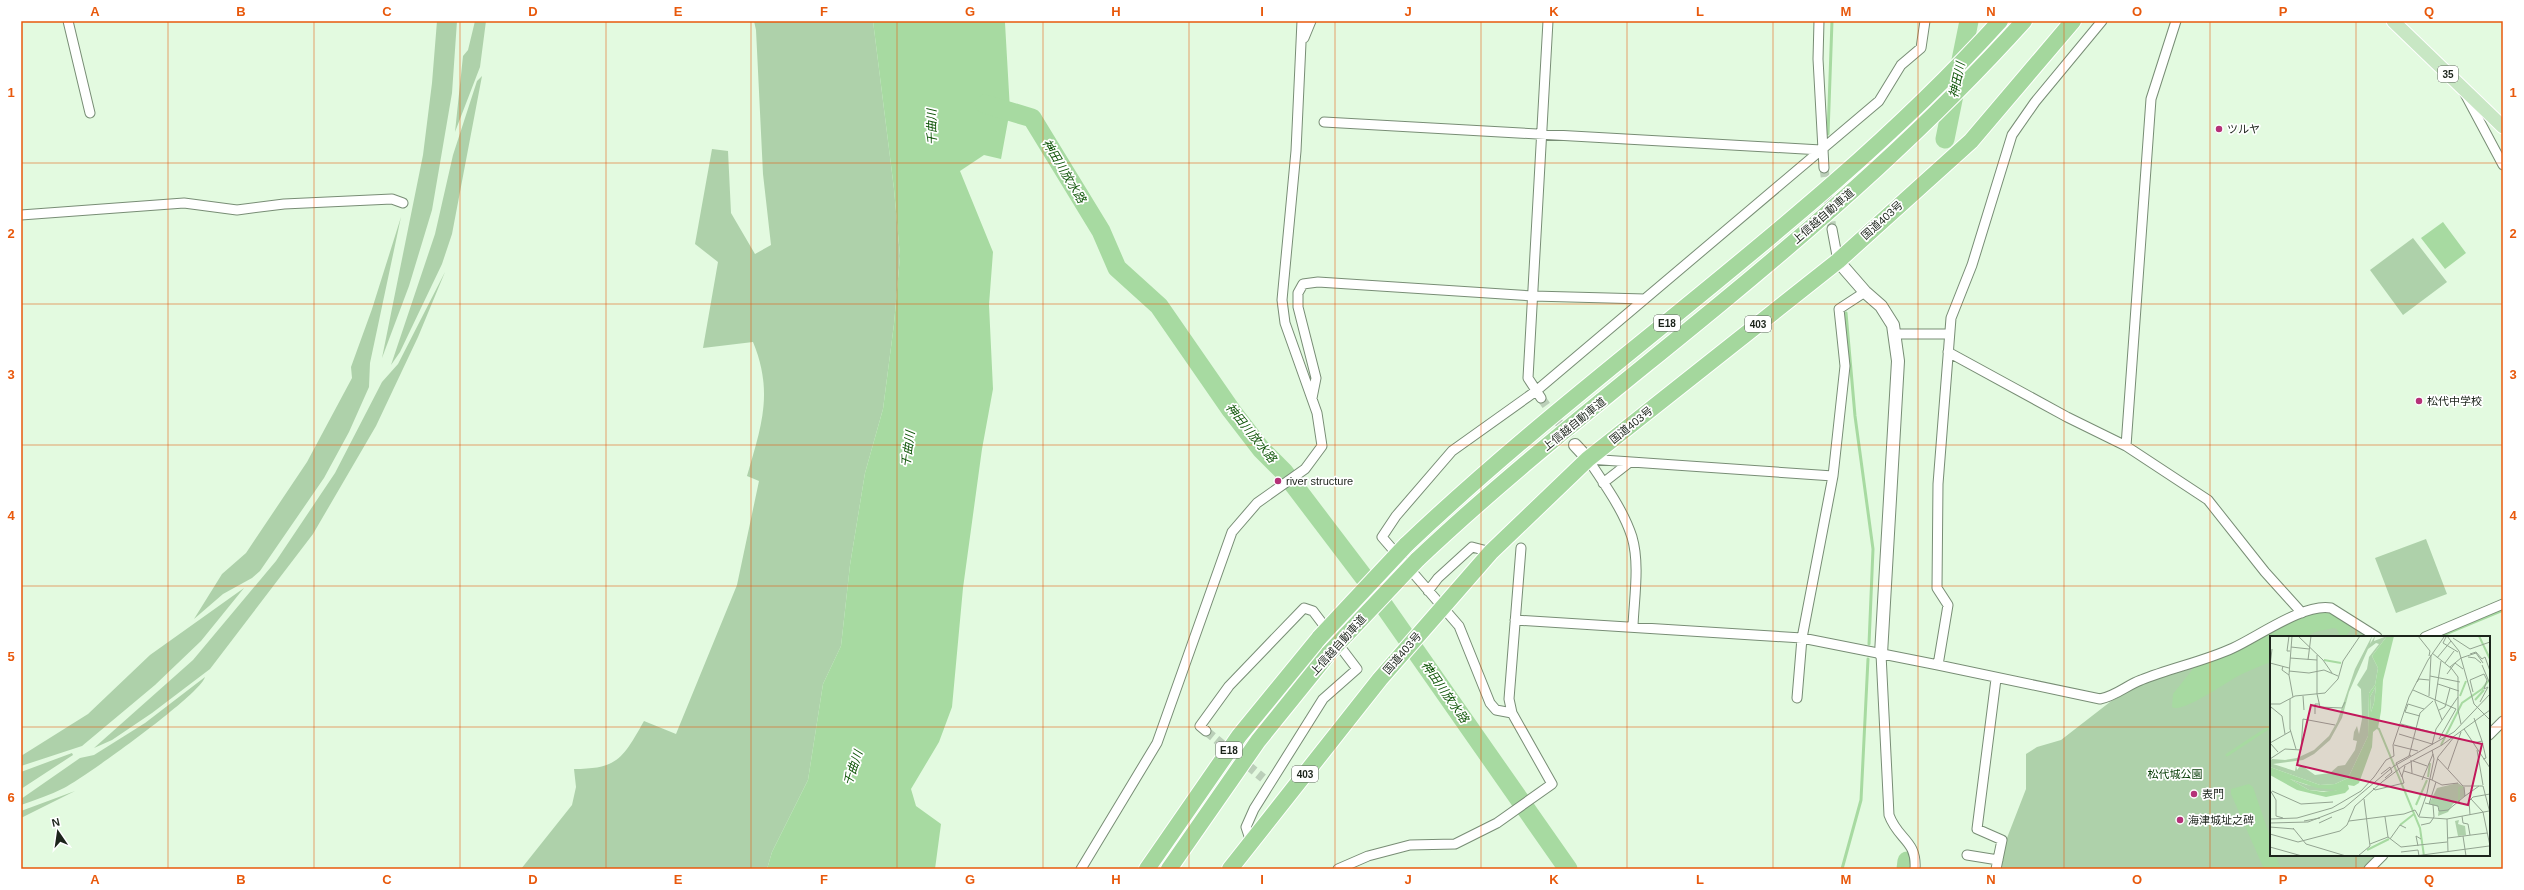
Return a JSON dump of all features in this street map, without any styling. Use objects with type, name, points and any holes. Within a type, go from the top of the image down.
[{"type":"highway","name":"上信越自動車道","points":[[1146,869],[1239,736],[1320,637],[1406,545],[1494,465],[1782,228],[1925,98],[2000,21]]},
{"type":"highway","name":"上信越自動車道","points":[[1169,869],[1258,741],[1329,654],[1417,560],[1507,478],[1793,242],[1928,121],[2024,21]]},
{"type":"highway","name":"国道403号","points":[[1230,869],[1380,679],[1491,552],[1588,459],[1838,261],[1971,141],[2073,21]]},
{"type":"main road","name":"35","points":[[2393,21],[2503,127]]},
{"type":"street","points":[[68,21],[90,113]]},
{"type":"street","points":[[1081,869],[1157,742],[1232,532],[1257,502],[1305,469],[1322,446],[1323,440],[1312,398],[1285,324],[1282,300],[1296,151],[1302,21]]},
{"type":"street","points":[[1301,46],[1311,21]]},
{"type":"street","points":[[1538,394],[1528,378],[1548,21]]},
{"type":"street","points":[[1819,21],[1821,150],[1824,168]]},
{"type":"street","points":[[1512,713],[1496,710],[1490,703],[1459,626],[1437,612],[1428,591],[1382,537],[1396,516],[1452,451],[1538,394],[1645,299],[1879,101],[1901,65],[1921,48],[1925,21]]},
{"type":"street","points":[[1938,665],[1948,605],[1936,588],[1938,484],[1951,318],[1972,265],[2012,135],[2035,102],[2102,21]]},
{"type":"street","points":[[2126,446],[2151,99],[2176,21]]},
{"type":"street","points":[[2463,89],[2503,165]]},
{"type":"street","points":[[1324,122],[1542,133],[1821,150]]},
{"type":"street","points":[[21,215],[184,203],[237,210],[284,204],[392,199],[404,203]]},
{"type":"street","points":[[1832,229],[1838,261],[1865,292],[1880,306],[1893,325],[1898,362],[1881,654],[1888,815],[1894,828],[1912,846],[1916,855],[1915,869]]},
{"type":"street","points":[[1312,398],[1316,378],[1298,307],[1298,293],[1303,284],[1318,282],[1533,296],[1645,299]]},
{"type":"street","points":[[1797,698],[1802,638],[1833,476],[1845,366],[1839,309],[1865,292]]},
{"type":"street","points":[[1894,334],[1950,334]]},
{"type":"street","points":[[1948,352],[2067,417],[2126,446],[2208,500],[2265,572],[2302,613]]},
{"type":"street","points":[[1575,445],[1588,459],[1618,507],[1632,538],[1635,565],[1633,626]]},
{"type":"street","points":[[1588,459],[1833,476]]},
{"type":"street","points":[[1603,483],[1630,462]]},
{"type":"street","points":[[1428,591],[1438,578],[1472,547],[1491,552]]},
{"type":"street","points":[[1338,869],[1368,856],[1410,845],[1455,844],[1497,823],[1552,784],[1512,713],[1509,699],[1521,548]]},
{"type":"street","points":[[2429,636],[2444,632],[2503,604]]},
{"type":"street","points":[[1515,620],[1633,626],[1802,638],[1938,665],[1996,679],[2104,698],[2139,680],[2232,649],[2302,613],[2324,607],[2331,608],[2375,636]]},
{"type":"street","points":[[1206,731],[1200,726],[1229,686],[1296,614],[1304,608],[1313,610],[1357,669],[1323,699],[1272,783],[1254,809],[1246,827],[1251,842]]},
{"type":"street","points":[[1967,855],[1997,865],[2002,840],[1977,829],[1996,679]]},
{"type":"street","points":[[2490,730],[2503,721]]},
{"type":"street","points":[[1263,778],[1272,783]]},
{"type":"street","points":[[2369,869],[2382,856]]},
{"type":"green space","points":[[437,21],[457,21],[452,93],[432,210],[409,286],[382,358],[423,155],[432,83]]},
{"type":"green space","points":[[475,21],[486,21],[480,67],[455,132],[463,56],[468,50]]},
{"type":"green space","points":[[754,21],[873,21],[894,189],[900,256],[894,324],[883,409],[865,473],[850,565],[841,646],[823,684],[808,780],[772,852],[767,869],[521,869],[572,805],[576,787],[574,769],[601,767],[618,759],[630,744],[644,721],[676,734],[737,585],[759,481],[747,476],[761,426],[764,394],[763,378],[753,342],[703,348],[718,262],[695,244],[712,149],[728,151],[731,213],[755,254],[771,245],[763,174],[756,30]]},
{"type":"green space","points":[[482,76],[452,234],[442,264],[400,352],[391,365],[435,234],[453,155],[477,81]]},
{"type":"green space","points":[[401,217],[370,363],[369,387],[349,432],[324,478],[260,571],[252,578],[223,594],[194,619],[222,574],[246,553],[307,462],[352,378],[351,367],[372,309]]},
{"type":"green space","points":[[2413,238],[2447,282],[2403,315],[2370,270]]},
{"type":"green space","points":[[445,272],[418,337],[376,426],[313,534],[210,669],[152,713],[112,740],[94,748],[193,660],[276,561],[335,473],[382,382],[398,364]]},
{"type":"green space","points":[[2426,539],[2447,594],[2396,613],[2375,558]]},
{"type":"green space","points":[[244,588],[201,641],[155,685],[82,746],[21,766],[21,756],[88,714],[150,655]]},
{"type":"green space","name":"松代城公園","points":[[2326,611],[2368,636],[2270,636],[2270,856],[2376,856],[2364,869],[1998,869],[2007,838],[2026,789],[2026,754],[2037,747],[2061,740],[2110,702],[2142,684]]},
{"type":"green space","points":[[205,677],[184,700],[164,717],[94,769],[64,788],[21,805],[21,799],[80,758],[94,755],[145,723]]},
{"type":"green space","points":[[72,753],[73,755],[21,789],[21,772]]},
{"type":"green space","points":[[75,791],[21,818],[21,811]]},
{"type":"water","name":"千曲川","points":[[873,21],[1005,21],[1010,110],[1001,159],[984,155],[960,171],[993,252],[989,305],[993,389],[982,449],[963,588],[952,707],[939,742],[911,789],[916,806],[941,824],[935,869],[767,869],[772,852],[808,780],[823,684],[841,646],[850,565],[865,473],[883,409],[894,324],[900,256],[894,189]]},
{"type":"water","points":[[2443,222],[2466,253],[2445,269],[2421,238]]},
{"type":"water","points":[[2320,611],[2329,611],[2350,624],[2350,631],[2346,636],[2340,636],[2337,629],[2334,628],[2315,632],[2308,636],[2270,636],[2270,662],[2240,675],[2195,702],[2177,708],[2172,707],[2173,694],[2196,665],[2233,652],[2305,615]]},
{"type":"water","points":[[2249,784],[2253,787],[2270,837],[2270,856],[2276,856],[2281,869],[2264,869],[2231,794],[2231,789]]},
{"type":"waterway","points":[[1828,134],[1832,21]]},
{"type":"waterway","name":"神田川","points":[[1945,139],[1969,21]]},
{"type":"waterway","name":"神田川放水路","points":[[985,104],[1032,118],[1101,231],[1117,268],[1159,306],[1231,410],[1261,449],[1284,472],[1366,580],[1568,869]]},
{"type":"waterway","points":[[1846,313],[1855,416],[1873,549],[1869,644]]},
{"type":"waterway","points":[[2440,636],[2503,610]]},
{"type":"waterway","points":[[1842,869],[1861,800],[1868,659]]},
{"type":"waterway","points":[[2227,755],[2270,727]]},
{"type":"waterway","name":"神田川","points":[[1906,869],[1907,861]]},
{"type":"tunnel","points":[[1824,168],[1832,229]]},
{"type":"tunnel","points":[[1541,398],[1575,445]]},
{"type":"tunnel","points":[[1206,731],[1263,778]]},
{"type":"place","name":"ツルヤ","points":[[2219,129]]},
{"type":"place","name":"松代中学校","points":[[2419,401]]},
{"type":"place","name":"river structure","points":[[1278,481]]},
{"type":"place","name":"表門","points":[[2194,794]]},
{"type":"place","name":"海津城址之碑","points":[[2180,820]]}]
